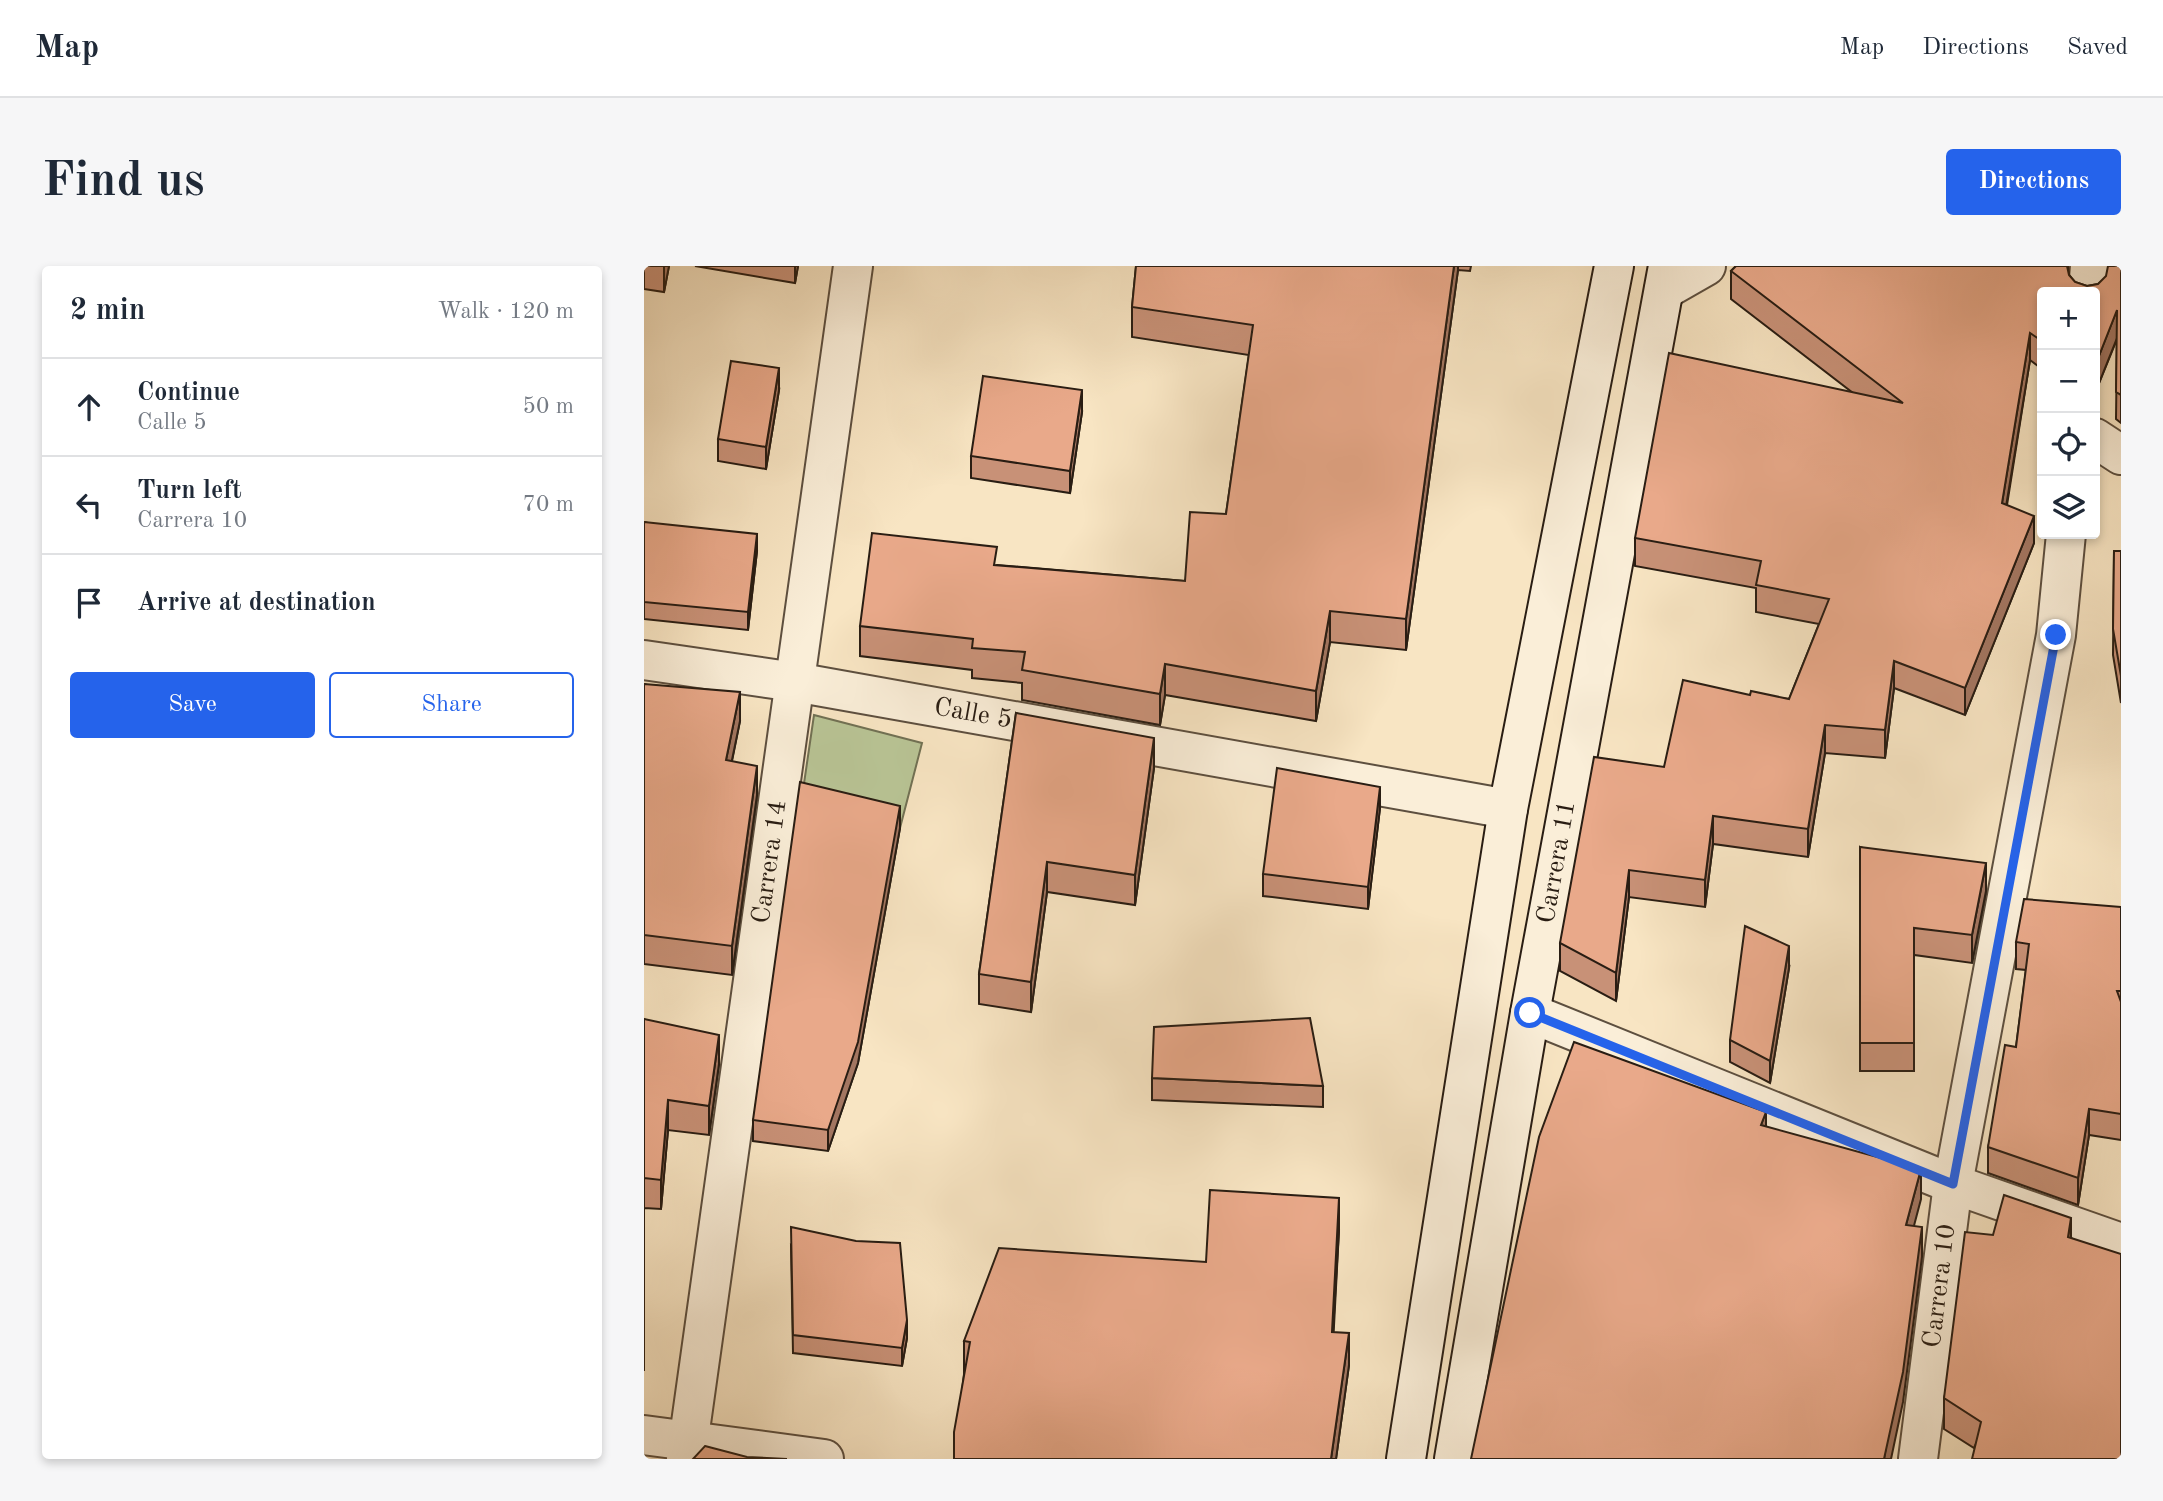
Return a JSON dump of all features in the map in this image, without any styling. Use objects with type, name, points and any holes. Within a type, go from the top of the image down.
[{"type":"street","name":"Carrera 14","points":[[687,1450],[853,266]]},
{"type":"street","points":[[1405,1459],[1508,809],[1615,266]]},
{"type":"street","points":[[1666,278],[1706,266]]},
{"type":"street","points":[[2088,287],[2090,266]]},
{"type":"street","name":"Carrera 11","points":[[1454,1459],[1530,1013],[1666,278]]},
{"type":"street","points":[[2100,441],[2121,455]]},
{"type":"street","name":"Carrera 10","points":[[1918,1459],[1953,1184],[2056,635],[2066,539]]},
{"type":"street","name":"Calle 5","points":[[644,660],[795,682],[1508,809]]},
{"type":"street","points":[[1530,1013],[1953,1184],[2121,1243]]},
{"type":"street","points":[[644,1435],[687,1450],[824,1459]]},
{"type":"green space","points":[[814,715],[922,743],[900,828],[801,804]]},
{"type":"building","points":[[1136,266],[1454,266],[1406,619],[1330,611],[1316,691],[1165,664],[1160,694],[1022,670],[1025,652],[972,648],[973,639],[860,626],[872,533],[997,547],[994,565],[1185,581],[1190,512],[1226,514],[1253,325],[1132,307]]},
{"type":"building","points":[[1736,266],[2067,266],[2069,275],[2075,282],[2087,286],[2098,284],[2106,276],[2108,266],[2121,266],[2121,395],[2116,392],[2117,310],[2100,353],[2100,287],[2037,287],[2037,338],[2030,333],[2002,503],[2034,516],[1965,688],[1894,661],[1885,730],[1825,725],[1808,829],[1713,816],[1705,880],[1629,870],[1616,973],[1560,943],[1594,757],[1664,767],[1683,680],[1750,695],[1751,691],[1789,699],[1829,599],[1756,585],[1761,561],[1635,538],[1669,353],[1903,403],[1731,271]]},
{"type":"building","points":[[731,361],[779,368],[766,447],[718,439]]},
{"type":"building","points":[[983,376],[1082,390],[1070,471],[971,456]]},
{"type":"building","points":[[644,522],[757,534],[748,612],[644,602]]},
{"type":"building","points":[[2114,551],[2121,551],[2121,676],[2113,629]]},
{"type":"building","points":[[644,684],[740,692],[726,760],[757,766],[732,946],[644,935]]},
{"type":"building","points":[[1016,713],[1154,738],[1135,875],[1047,862],[1031,982],[979,974]]},
{"type":"building","points":[[1277,768],[1380,787],[1368,887],[1263,874]]},
{"type":"building","points":[[800,782],[900,806],[858,1042],[828,1130],[753,1120]]},
{"type":"building","points":[[1860,847],[1986,863],[1972,935],[1914,928],[1914,1043],[1860,1043]]},
{"type":"building","points":[[2024,899],[2121,907],[2121,991],[2117,991],[2121,1002],[2121,1114],[2089,1109],[2078,1178],[1988,1147],[2005,1045],[2016,1047],[2029,944],[2016,942]]},
{"type":"building","points":[[1745,926],[1789,946],[1770,1061],[1730,1040]]},
{"type":"building","points":[[1310,1018],[1323,1086],[1152,1078],[1154,1027]]},
{"type":"building","points":[[644,1019],[719,1035],[709,1106],[668,1100],[661,1180],[644,1178]]},
{"type":"building","points":[[1574,1042],[1766,1112],[1761,1125],[1921,1169],[1906,1225],[1922,1227],[1903,1372],[1884,1459],[1471,1459],[1539,1137]]},
{"type":"building","points":[[1210,1190],[1339,1198],[1332,1332],[1349,1333],[1331,1459],[954,1459],[954,1432],[970,1342],[964,1341],[999,1248],[1206,1262]]},
{"type":"building","points":[[2004,1195],[2071,1218],[2068,1237],[2121,1254],[2121,1459],[1972,1459],[1981,1422],[1944,1398],[1965,1232],[1993,1235]]},
{"type":"building","points":[[791,1227],[856,1241],[900,1243],[907,1320],[902,1348],[793,1335]]},
{"type":"building","points":[[705,1446],[747,1457],[787,1459],[693,1459]]},
{"type":"route","points":[[1530,1013],[1953,1184],[2056,635]]}]
